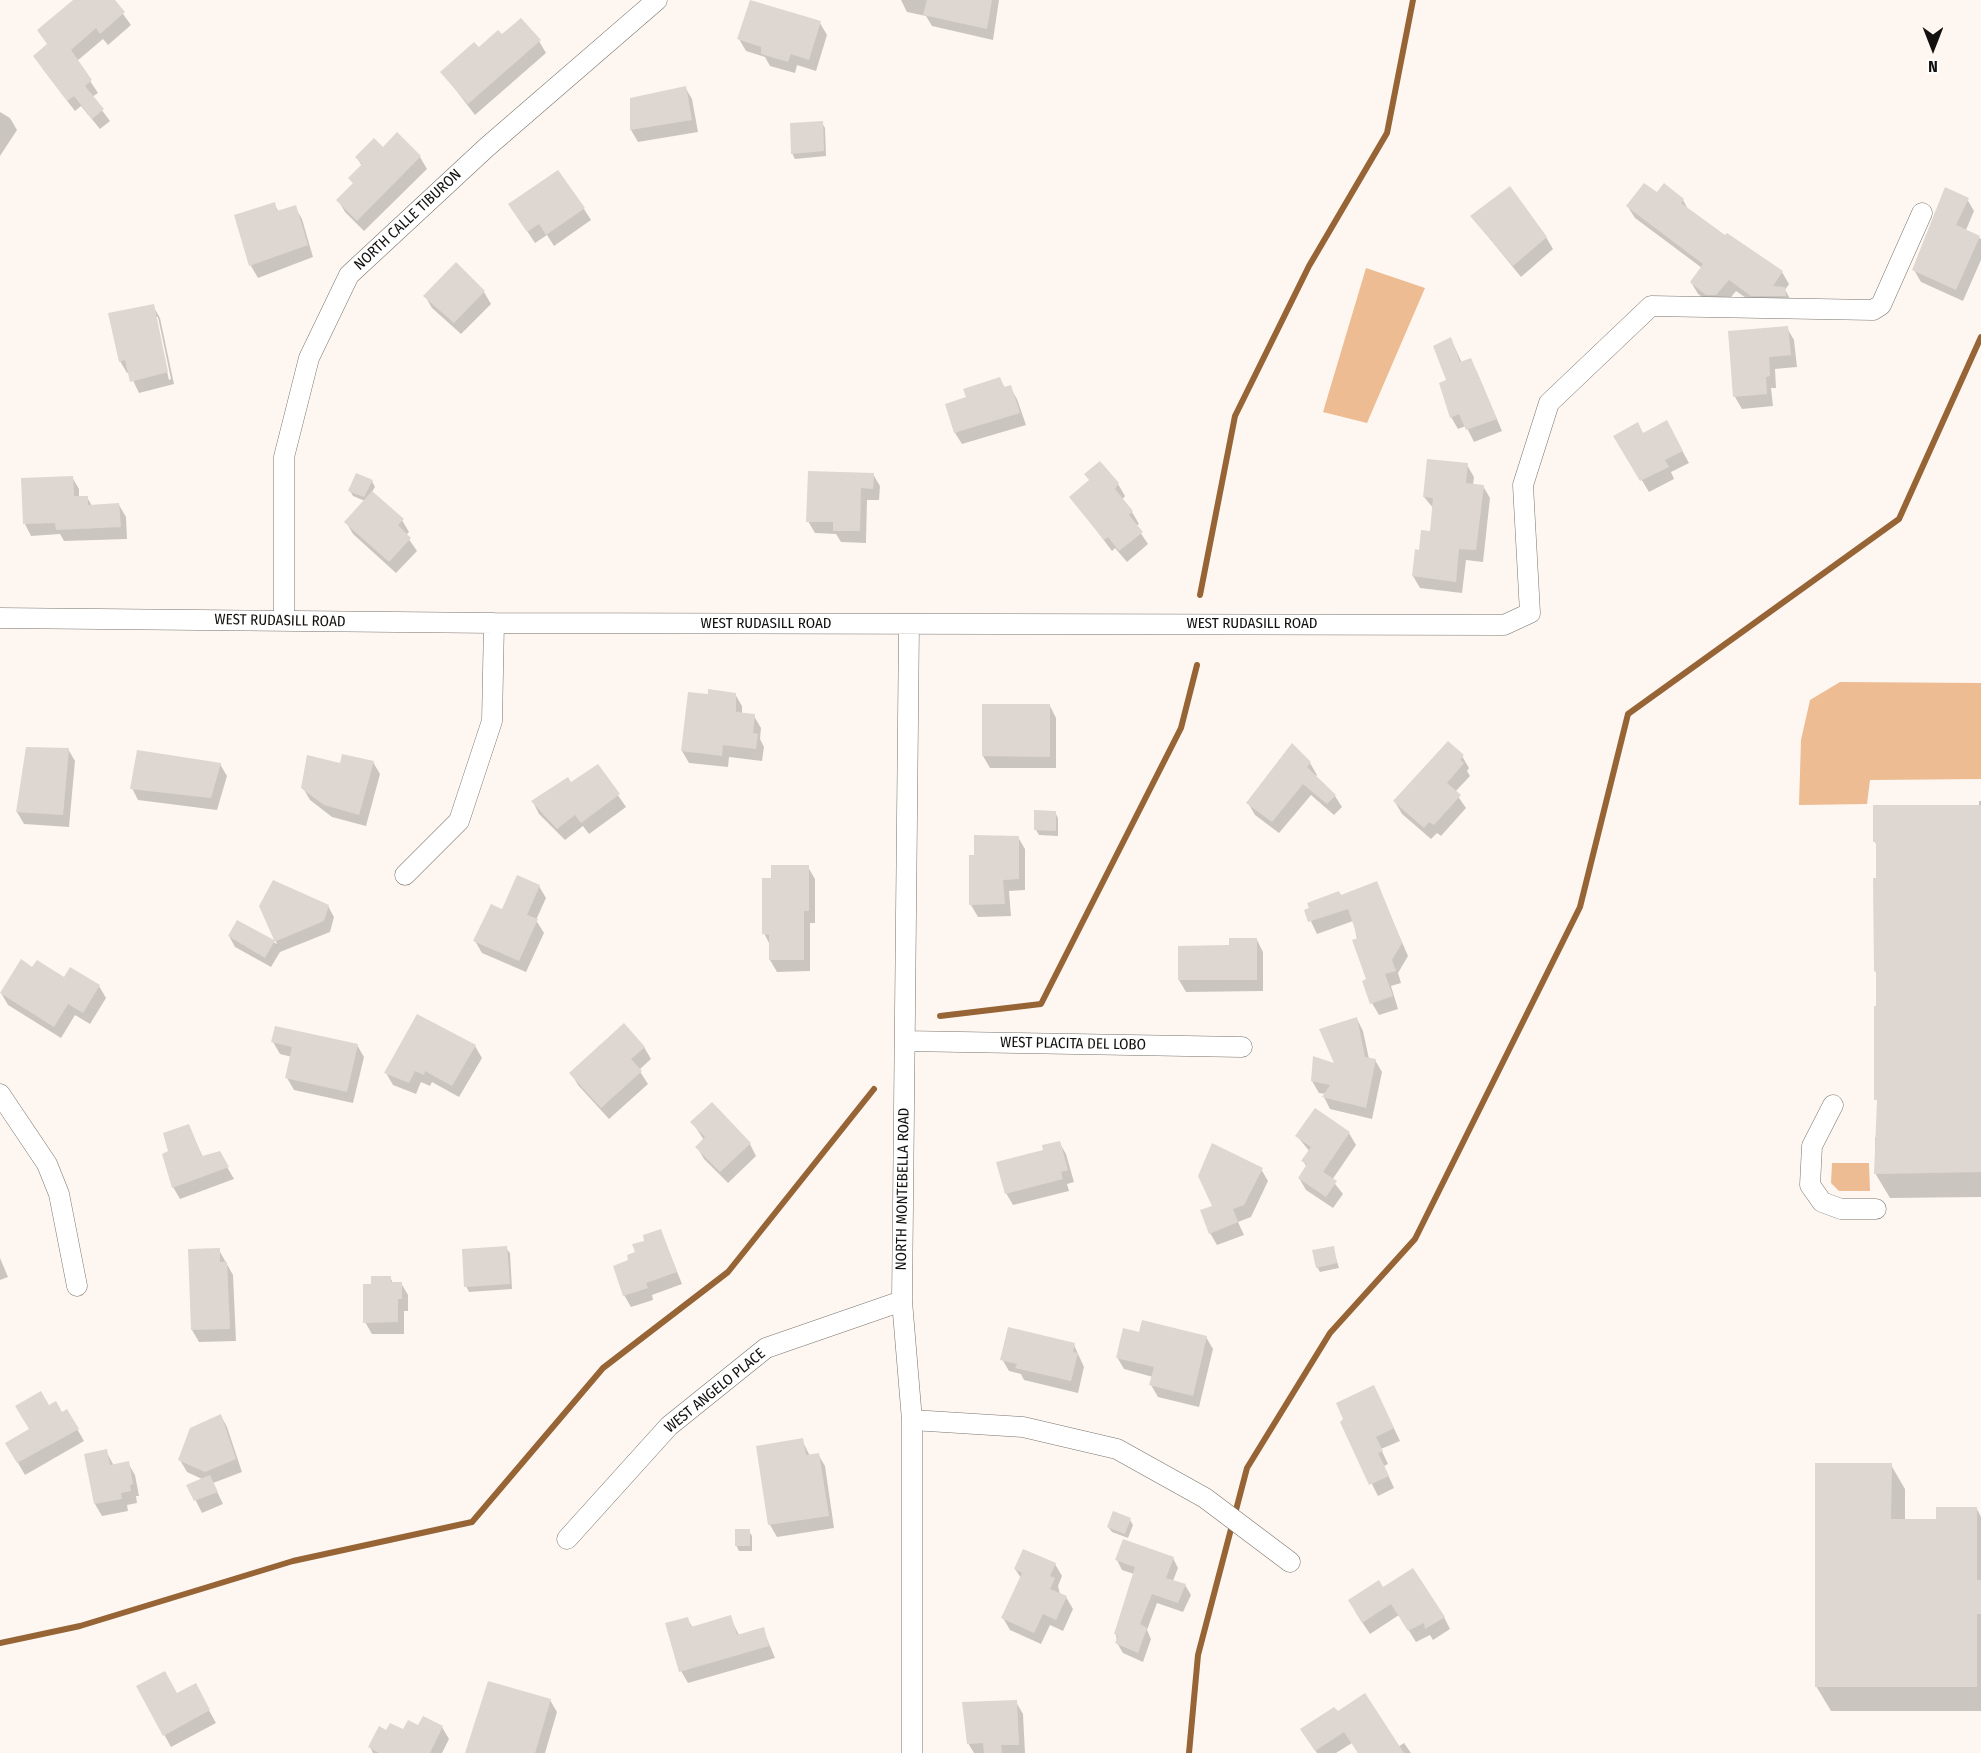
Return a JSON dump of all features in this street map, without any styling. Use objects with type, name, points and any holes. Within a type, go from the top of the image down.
[{"type":"street","name":"NORTH CALLE TIBURON","points":[[284,621],[284,457],[309,358],[349,275],[487,147],[657,0]]},
{"type":"street","name":"WEST RUDASILL ROAD","points":[[0,618],[494,623],[1504,625],[1530,613],[1523,485],[1549,403],[1651,306],[1702,309],[1873,310],[1881,305],[1922,213]]},
{"type":"street","points":[[405,876],[459,821],[492,721],[494,623]]},
{"type":"street","name":"NORTH MONTEBELLA ROAD","points":[[909,624],[902,1301],[912,1420],[912,1753]]},
{"type":"street","name":"WEST PLACITA DEL LOBO","points":[[905,1041],[1242,1047]]},
{"type":"street","points":[[0,1094],[47,1164],[59,1194],[77,1286]]},
{"type":"street","points":[[1833,1105],[1812,1146],[1810,1185],[1822,1202],[1841,1209],[1876,1209]]},
{"type":"street","name":"WEST ANGELO PLACE","points":[[567,1539],[669,1426],[766,1348],[902,1301]]},
{"type":"street","points":[[912,1420],[1023,1427],[1117,1449],[1205,1498],[1290,1562]]},
{"type":"shaded area","points":[[1366,268],[1425,288],[1367,423],[1323,412]]},
{"type":"shaded area","points":[[1840,682],[1981,683],[1981,779],[1870,780],[1867,804],[1799,805],[1801,740],[1810,700]]},
{"type":"shaded area","points":[[1832,1163],[1869,1163],[1870,1191],[1839,1191],[1831,1183]]},
{"type":"building","points":[[73,0],[115,0],[125,12],[100,34],[96,28],[71,50],[92,80],[85,86],[104,109],[92,119],[74,96],[67,101],[33,56],[47,44],[37,30]]},
{"type":"building","points":[[750,0],[821,21],[809,60],[791,54],[788,62],[761,54],[761,47],[737,39]]},
{"type":"building","points":[[927,0],[992,0],[987,29],[923,15]]},
{"type":"building","points":[[521,18],[541,40],[468,104],[440,72],[474,42],[479,47],[498,30],[502,34]]},
{"type":"building","points":[[686,86],[692,120],[630,130],[630,98]]},
{"type":"building","points":[[823,121],[824,151],[791,154],[790,123]]},
{"type":"building","points":[[397,132],[421,156],[357,221],[336,200],[353,183],[348,178],[362,164],[355,157],[374,138],[383,147]]},
{"type":"building","points":[[558,170],[585,208],[546,235],[539,224],[527,232],[508,204]]},
{"type":"building","points":[[1644,183],[1657,192],[1664,183],[1684,199],[1681,203],[1725,235],[1727,233],[1783,271],[1773,286],[1785,287],[1786,296],[1751,296],[1729,280],[1716,295],[1706,295],[1690,282],[1703,264],[1626,206]]},
{"type":"building","points":[[1510,186],[1547,237],[1513,266],[1470,216]]},
{"type":"building","points":[[1945,187],[1969,198],[1956,225],[1980,236],[1956,290],[1912,270]]},
{"type":"building","points":[[275,202],[277,211],[296,205],[308,245],[249,266],[234,215]]},
{"type":"building","points":[[456,262],[485,291],[454,323],[423,296]]},
{"type":"building","points":[[154,304],[168,372],[130,382],[125,360],[119,362],[108,313]]},
{"type":"building","points":[[1788,326],[1791,355],[1769,357],[1770,376],[1766,377],[1767,394],[1733,397],[1728,331]]},
{"type":"building","points":[[1451,337],[1460,362],[1471,358],[1497,419],[1466,430],[1459,414],[1450,418],[1439,383],[1446,380],[1433,346]]},
{"type":"building","points":[[1000,377],[1004,387],[1011,385],[1020,413],[954,433],[945,404],[966,397],[963,389]]},
{"type":"building","points":[[1667,420],[1683,451],[1665,460],[1669,467],[1640,481],[1613,436],[1638,422],[1643,433]]},
{"type":"building","points":[[1427,459],[1468,463],[1466,483],[1484,485],[1476,550],[1459,549],[1456,582],[1412,576],[1415,549],[1419,550],[1421,530],[1430,531],[1433,498],[1423,497]]},
{"type":"building","points":[[1100,461],[1119,483],[1115,489],[1133,511],[1129,515],[1143,532],[1119,551],[1108,537],[1104,540],[1069,497],[1089,480],[1084,474]]},
{"type":"building","points":[[808,471],[874,473],[873,489],[861,488],[860,531],[833,531],[833,522],[806,522]]},
{"type":"building","points":[[356,473],[373,480],[364,497],[348,491]]},
{"type":"building","points":[[73,476],[74,496],[88,496],[88,505],[119,503],[121,527],[56,530],[55,523],[23,524],[21,478]]},
{"type":"building","points":[[372,491],[404,519],[398,525],[411,538],[389,562],[344,522]]},
{"type":"building","points":[[708,689],[736,693],[736,712],[755,714],[753,733],[758,734],[756,749],[723,745],[722,756],[681,751],[688,692],[708,694]]},
{"type":"building","points":[[982,704],[1050,704],[1050,757],[982,756]]},
{"type":"building","points":[[1448,741],[1464,755],[1460,760],[1464,763],[1447,783],[1461,795],[1434,825],[1429,822],[1424,828],[1393,801]]},
{"type":"building","points":[[1292,743],[1311,762],[1307,767],[1336,795],[1327,804],[1303,784],[1272,822],[1246,803]]},
{"type":"building","points":[[26,747],[69,748],[63,815],[16,812]]},
{"type":"building","points":[[137,750],[221,763],[211,798],[130,789]]},
{"type":"building","points":[[342,754],[374,761],[359,815],[324,805],[301,788],[307,755],[340,763]]},
{"type":"building","points":[[598,764],[620,794],[581,823],[575,815],[557,829],[531,801],[568,777],[571,782]]},
{"type":"building","points":[[1873,805],[1981,805],[1981,1172],[1874,1174],[1877,1100],[1874,1100],[1876,971],[1874,971],[1873,878],[1876,878],[1876,842],[1873,842]]},
{"type":"building","points":[[1034,810],[1056,811],[1056,831],[1034,830]]},
{"type":"building","points":[[974,835],[1019,836],[1019,879],[1003,880],[1005,904],[969,905],[969,855],[974,855]]},
{"type":"building","points":[[771,865],[809,865],[809,911],[804,911],[804,960],[769,960],[769,935],[762,934],[762,878],[771,878]]},
{"type":"building","points":[[517,875],[540,885],[527,915],[538,919],[519,961],[473,941],[491,904],[502,909]]},
{"type":"building","points":[[273,880],[329,905],[324,921],[274,942],[265,958],[228,936],[237,920],[274,940],[259,906]]},
{"type":"building","points":[[1377,881],[1402,943],[1392,960],[1396,971],[1385,974],[1393,996],[1370,1004],[1362,981],[1366,979],[1352,940],[1358,938],[1348,909],[1308,922],[1304,910],[1309,908],[1307,903],[1339,891],[1341,895]]},
{"type":"building","points":[[1229,938],[1257,938],[1257,980],[1178,980],[1178,946],[1229,945]]},
{"type":"building","points":[[21,959],[32,967],[37,960],[64,977],[70,967],[100,985],[83,1013],[68,1004],[54,1027],[0,993]]},
{"type":"building","points":[[417,1014],[476,1045],[452,1086],[425,1071],[424,1075],[415,1071],[409,1083],[384,1073]]},
{"type":"building","points":[[1357,1017],[1365,1057],[1376,1059],[1366,1108],[1322,1097],[1330,1085],[1311,1081],[1313,1056],[1334,1063],[1319,1029]]},
{"type":"building","points":[[624,1023],[645,1047],[631,1059],[642,1071],[601,1108],[569,1073]]},
{"type":"building","points":[[275,1026],[358,1044],[347,1092],[285,1078],[292,1047],[271,1042]]},
{"type":"building","points":[[712,1102],[751,1143],[720,1172],[695,1147],[705,1137],[690,1122]]},
{"type":"building","points":[[1315,1108],[1350,1132],[1323,1172],[1337,1181],[1326,1197],[1298,1178],[1307,1164],[1301,1161],[1311,1147],[1295,1136]]},
{"type":"building","points":[[189,1124],[202,1156],[220,1151],[229,1167],[172,1188],[162,1154],[168,1151],[163,1133]]},
{"type":"building","points":[[1060,1141],[1068,1170],[1061,1172],[1063,1179],[1005,1194],[996,1162],[1043,1150],[1042,1145]]},
{"type":"building","points":[[1212,1143],[1263,1168],[1244,1205],[1233,1209],[1238,1222],[1209,1234],[1200,1210],[1212,1206],[1198,1176]]},
{"type":"building","points":[[661,1229],[677,1272],[646,1283],[648,1288],[623,1296],[613,1266],[628,1260],[627,1255],[635,1252],[632,1244],[644,1241],[643,1235]]},
{"type":"building","points":[[507,1246],[510,1284],[464,1287],[462,1249]]},
{"type":"building","points":[[1334,1246],[1337,1263],[1316,1268],[1312,1250]]},
{"type":"building","points":[[220,1248],[220,1262],[227,1262],[230,1329],[191,1330],[188,1249]]},
{"type":"building","points":[[371,1276],[391,1276],[391,1282],[402,1282],[402,1299],[398,1299],[398,1322],[363,1323],[363,1284],[371,1284]]},
{"type":"building","points":[[1142,1320],[1207,1336],[1193,1396],[1149,1385],[1154,1367],[1116,1358],[1123,1328],[1139,1332]]},
{"type":"building","points":[[1008,1327],[1075,1343],[1073,1352],[1078,1353],[1071,1381],[1015,1368],[1017,1364],[1000,1360]]},
{"type":"building","points":[[1374,1385],[1394,1428],[1376,1437],[1383,1451],[1378,1453],[1389,1476],[1369,1485],[1340,1422],[1343,1419],[1336,1403]]},
{"type":"building","points":[[41,1391],[49,1405],[56,1401],[62,1412],[67,1409],[79,1429],[17,1463],[5,1443],[29,1429],[15,1406]]},
{"type":"building","points":[[221,1414],[236,1459],[205,1472],[178,1460],[190,1428]]},
{"type":"building","points":[[803,1438],[806,1455],[819,1453],[829,1516],[768,1525],[756,1446]]},
{"type":"building","points":[[107,1449],[110,1465],[129,1461],[133,1484],[130,1485],[131,1491],[121,1493],[122,1499],[94,1504],[84,1454]]},
{"type":"building","points":[[1815,1463],[1892,1463],[1891,1519],[1936,1519],[1936,1507],[1977,1507],[1977,1580],[1981,1580],[1981,1614],[1977,1614],[1977,1687],[1815,1687]]},
{"type":"building","points":[[210,1475],[218,1492],[194,1501],[186,1485]]},
{"type":"building","points":[[1113,1511],[1131,1518],[1125,1534],[1107,1527]]},
{"type":"building","points":[[735,1529],[750,1529],[750,1546],[735,1546]]},
{"type":"building","points":[[1123,1539],[1174,1557],[1166,1578],[1186,1584],[1178,1603],[1152,1594],[1140,1624],[1147,1628],[1138,1653],[1115,1643],[1118,1636],[1114,1634],[1135,1567],[1115,1560]]},
{"type":"building","points":[[1023,1549],[1056,1563],[1050,1576],[1055,1578],[1050,1589],[1067,1596],[1056,1620],[1043,1614],[1034,1633],[1001,1618],[1022,1573],[1014,1569]]},
{"type":"building","points":[[1413,1568],[1445,1617],[1425,1629],[1424,1623],[1408,1631],[1391,1604],[1362,1623],[1348,1600],[1379,1580],[1383,1587]]},
{"type":"building","points":[[731,1615],[737,1635],[764,1627],[769,1646],[679,1672],[665,1623],[688,1617],[691,1627]]},
{"type":"building","points":[[165,1671],[177,1693],[196,1683],[210,1710],[163,1736],[136,1686]]},
{"type":"building","points":[[488,1681],[551,1699],[535,1753],[465,1753]]},
{"type":"building","points":[[1365,1693],[1404,1753],[1358,1753],[1344,1732],[1315,1751],[1300,1729],[1334,1707],[1338,1711]]},
{"type":"building","points":[[1017,1700],[1019,1745],[1001,1745],[1002,1753],[984,1753],[983,1743],[967,1744],[962,1702]]},
{"type":"building","points":[[423,1716],[443,1726],[430,1753],[379,1753],[368,1747],[379,1726],[386,1730],[390,1723],[403,1729],[408,1720],[418,1725]]},
{"type":"waterway","points":[[1200,595],[1235,416],[1309,266],[1387,133],[1413,0]]},
{"type":"waterway","points":[[1189,1753],[1198,1655],[1247,1468],[1330,1333],[1415,1239],[1580,907],[1628,714],[1899,519],[1981,337]]},
{"type":"waterway","points":[[940,1016],[1041,1004],[1181,728],[1197,665]]},
{"type":"waterway","points":[[0,1643],[80,1626],[293,1561],[472,1522],[603,1368],[728,1272],[874,1089]]}]
